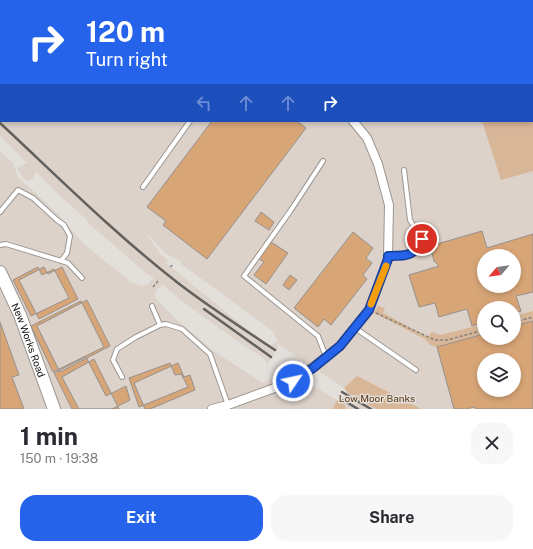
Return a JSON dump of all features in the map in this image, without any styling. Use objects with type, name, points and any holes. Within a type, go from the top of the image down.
[{"type":"street","points":[[212,409],[228,405],[293,381],[326,358],[340,346],[369,310],[388,259],[389,205],[378,164],[367,138],[354,122]]},
{"type":"street","name":"New Works Road","points":[[0,272],[20,315],[54,409]]},
{"type":"lane","points":[[143,187],[189,122]]},
{"type":"lane","points":[[323,161],[291,210],[244,276],[318,336],[326,358]]},
{"type":"lane","points":[[388,256],[401,256],[409,254],[418,248],[426,231],[413,225],[410,220],[404,170]]},
{"type":"lane","points":[[0,212],[18,190],[33,198],[64,225],[70,236],[67,253],[61,261]]},
{"type":"lane","points":[[0,245],[6,244],[68,263],[82,278]]},
{"type":"lane","points":[[152,306],[160,325]]},
{"type":"lane","points":[[122,377],[113,360],[117,349],[136,337],[160,325],[166,324],[182,329],[210,354],[228,405]]},
{"type":"lane","points":[[354,328],[416,370]]},
{"type":"path","points":[[170,267],[174,264]]},
{"type":"path","points":[[152,288],[158,281]]},
{"type":"path","points":[[369,310],[435,340],[447,340],[477,332]]},
{"type":"path","points":[[521,320],[533,317]]},
{"type":"shaded area","points":[[0,122],[502,122],[533,162],[533,409],[423,409],[357,377],[344,388],[278,344],[274,332],[181,264],[181,261],[166,254],[144,231],[160,253],[168,261],[166,263],[247,329],[270,345],[277,342],[278,348],[267,365],[264,358],[234,339],[178,298],[163,285],[156,291],[155,295],[157,300],[175,318],[215,352],[263,383],[269,381],[278,365],[337,400],[333,409],[0,409],[0,151],[13,163],[18,177],[57,213],[84,244],[131,282],[141,286],[148,284],[154,278],[146,273],[87,222],[87,220],[36,172],[33,178],[28,181],[25,180],[17,168],[27,163],[0,136]]},
{"type":"shaded area","points":[[348,393],[376,409],[346,409],[344,403]]},
{"type":"green space","points":[[482,122],[533,122],[533,171],[501,180]]},
{"type":"green space","points":[[378,306],[385,308],[383,313],[428,337],[432,332],[440,335],[477,326],[477,336],[437,347],[430,345],[425,339],[374,313]]},
{"type":"green space","points":[[533,311],[533,321],[521,324],[521,314]]},
{"type":"green space","name":"Low Moor Banks","points":[[357,376],[422,409],[376,409],[348,393],[344,388]]},
{"type":"green space","name":"Low Moor Banks","points":[[337,400],[344,403],[346,409],[333,409]]},
{"type":"building","points":[[211,122],[298,122],[306,128],[207,259],[163,225],[166,221],[147,207]]},
{"type":"building","points":[[261,212],[274,222],[269,230],[255,221]]},
{"type":"building","points":[[482,231],[487,248],[533,234],[533,292],[516,296],[518,301],[477,301],[477,324],[472,326],[467,309],[439,317],[435,303],[419,307],[409,275],[439,266],[434,261],[430,246]]},
{"type":"building","points":[[353,232],[373,248],[366,258],[372,263],[363,275],[367,279],[331,325],[324,319],[318,327],[294,308]]},
{"type":"building","points":[[268,240],[288,253],[266,284],[254,275],[264,262],[256,257]]},
{"type":"building","points":[[38,267],[42,275],[54,269],[69,298],[31,316],[13,280]]},
{"type":"building","points":[[44,267],[48,274],[62,267],[78,299],[39,319],[19,280]]},
{"type":"building","points":[[290,275],[297,280],[289,290],[283,285]]},
{"type":"building","points":[[87,300],[110,346],[60,372],[37,326]]},
{"type":"building","points":[[81,301],[104,347],[53,372],[31,326]]},
{"type":"building","points":[[533,321],[533,409],[476,409],[475,407],[454,409],[437,347],[477,336],[477,345],[521,345],[521,324]]},
{"type":"building","points":[[0,322],[19,375],[12,377],[24,409],[0,409]]},
{"type":"building","points":[[86,357],[106,396],[126,386],[130,400],[112,409],[72,409],[54,373]]},
{"type":"building","points":[[94,359],[119,409],[79,409],[62,377]]},
{"type":"building","points":[[170,363],[175,375],[181,374],[188,387],[139,407],[129,378]]},
{"type":"building","points":[[178,363],[184,377],[190,375],[195,390],[150,409],[145,409],[134,383]]},
{"type":"railway","points":[[0,123],[87,205],[178,283],[275,350]]},
{"type":"railway","points":[[204,309],[271,357]]},
{"type":"railway","points":[[342,392],[371,409]]},
{"type":"railway","points":[[343,400],[358,409]]},
{"type":"slow traffic","points":[[371,304],[386,266]]},
{"type":"route","points":[[293,381],[313,368],[340,346],[369,310],[388,256],[401,256],[409,254],[418,248],[422,239]]}]
